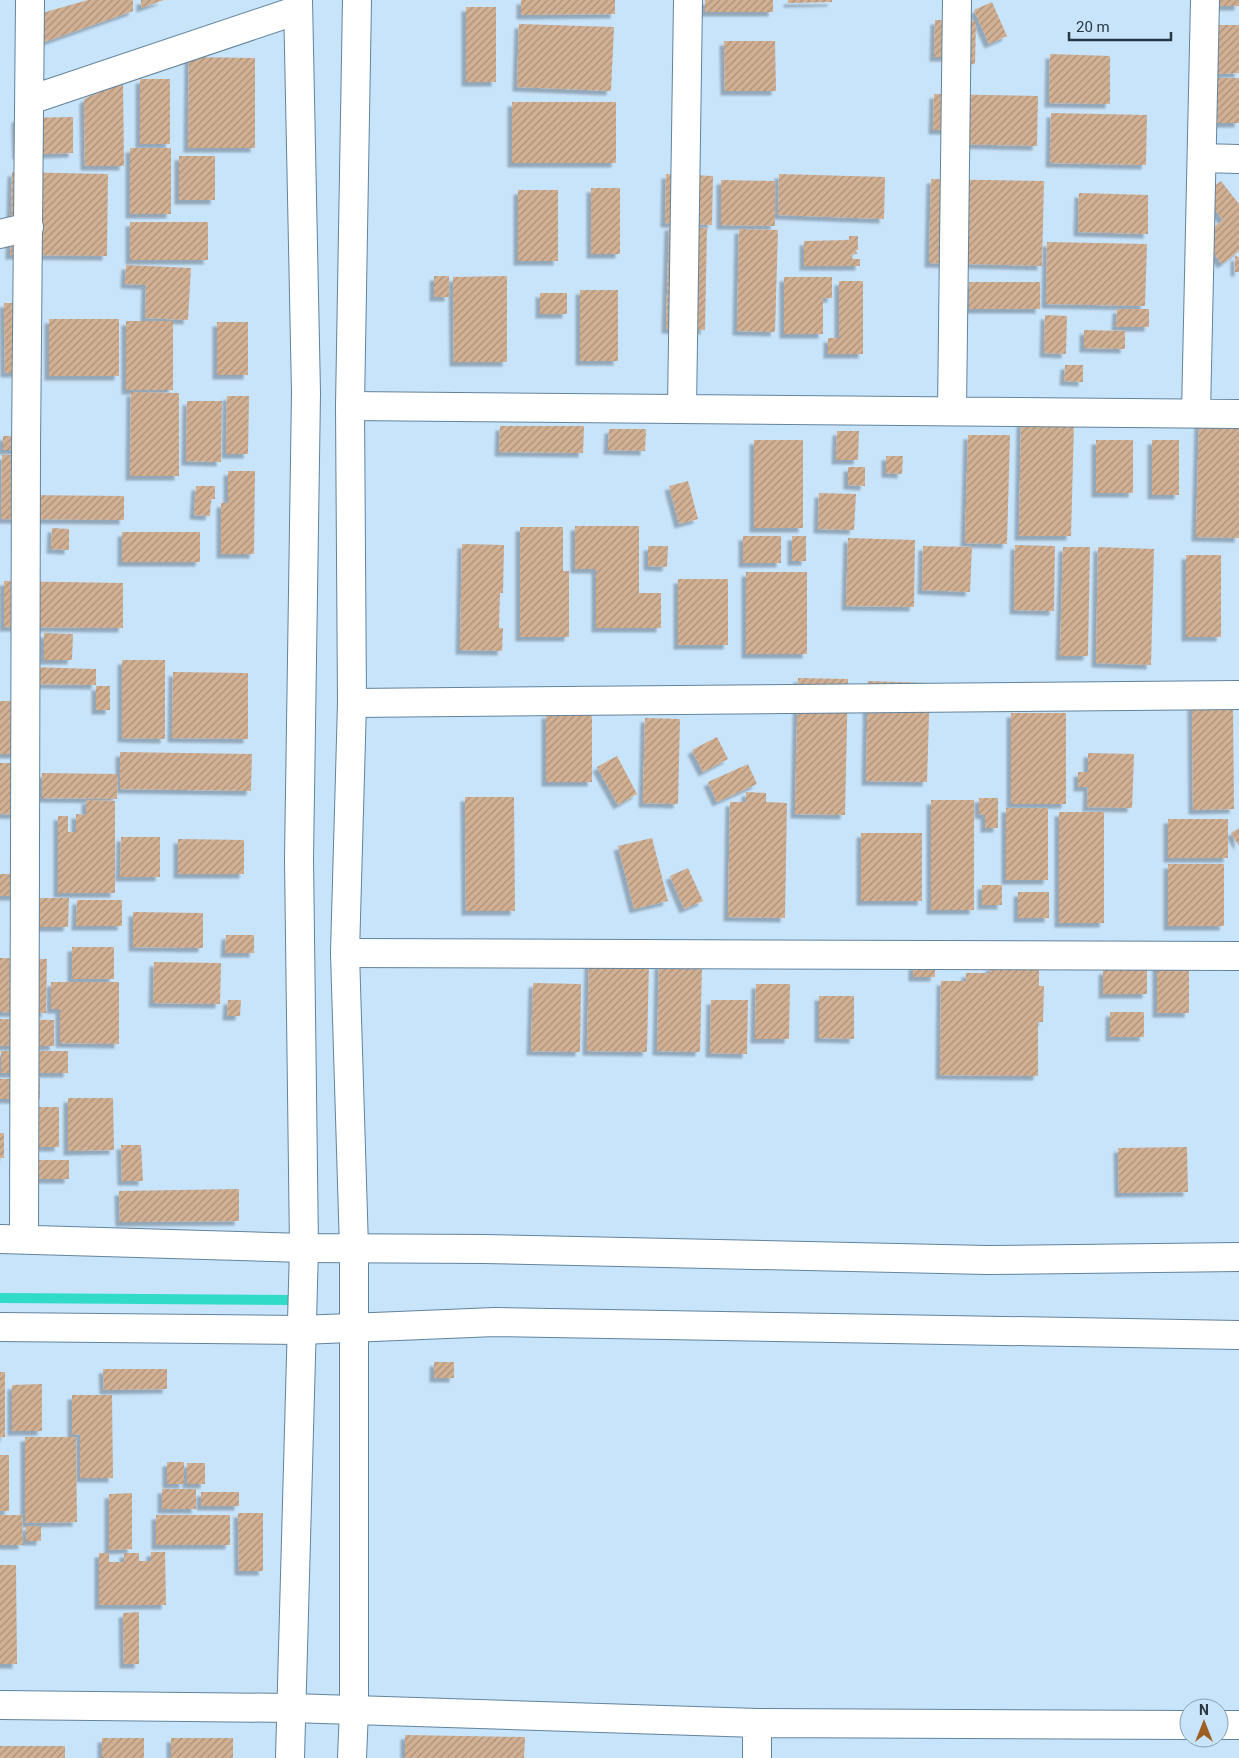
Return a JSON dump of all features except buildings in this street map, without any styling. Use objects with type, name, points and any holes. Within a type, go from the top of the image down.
[{"type":"street","points":[[30,0],[26,449],[12,1239],[304,1248],[494,1249],[987,1260],[1239,1257]]},
{"type":"street","points":[[352,1758],[354,1710],[354,1248],[345,953],[352,702],[350,406],[357,0]]},
{"type":"street","points":[[682,409],[688,0]]},
{"type":"street","points":[[952,411],[957,0]]},
{"type":"street","points":[[1196,413],[1205,0]]},
{"type":"street","points":[[30,100],[298,5],[306,394],[299,859],[304,1248],[290,1758]]},
{"type":"street","points":[[1202,158],[1239,159]]},
{"type":"street","points":[[0,234],[29,227]]},
{"type":"street","points":[[350,406],[1239,414]]},
{"type":"street","points":[[352,702],[1239,695]]},
{"type":"street","points":[[345,953],[1239,956]]},
{"type":"street","points":[[0,1327],[301,1330],[354,1326],[495,1322],[1239,1335]]},
{"type":"street","points":[[0,1705],[291,1708],[757,1723],[1179,1725]]},
{"type":"street","points":[[757,1723],[757,1758]]},
{"type":"waterway","points":[[0,1298],[289,1300]]}]
